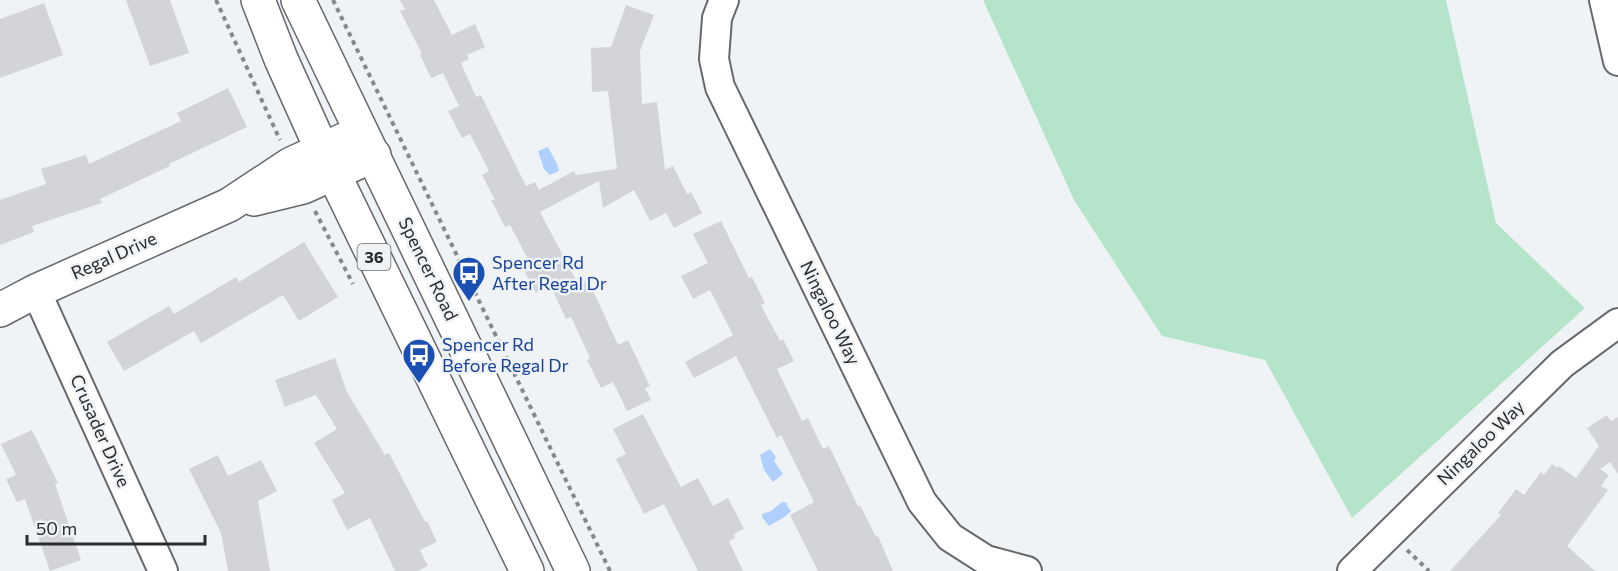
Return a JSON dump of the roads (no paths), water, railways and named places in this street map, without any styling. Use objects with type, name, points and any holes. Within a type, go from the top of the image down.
[{"type":"main road","name":"36","points":[[258,0],[281,59],[328,161],[527,571]]},
{"type":"main road","name":"Spencer Road","points":[[298,0],[573,571]]},
{"type":"main road","name":"Regal Drive","points":[[0,310],[36,291],[368,144]]},
{"type":"main road","points":[[413,238],[403,248],[403,261],[430,321],[426,364]]},
{"type":"street","name":"Ningaloo Way","points":[[724,0],[717,18],[714,59],[720,87],[922,502],[950,537],[986,560],[1027,571]]},
{"type":"street","points":[[1604,0],[1618,61]]},
{"type":"street","name":"Crusader Drive","points":[[36,291],[163,571]]},
{"type":"street","name":"Ningaloo Way","points":[[1352,571],[1562,364],[1618,323]]},
{"type":"water","points":[[548,147],[559,171],[550,175],[544,169],[538,151]]},
{"type":"water","points":[[770,449],[776,457],[774,461],[783,474],[773,482],[764,470],[760,455]]},
{"type":"water","points":[[782,502],[787,503],[791,511],[769,526],[762,514],[771,511]]},
{"type":"place","name":"Spencer Rd After Regal Dr","points":[[469,302]]},
{"type":"place","name":"Spencer Rd Before Regal Dr","points":[[419,384]]}]
